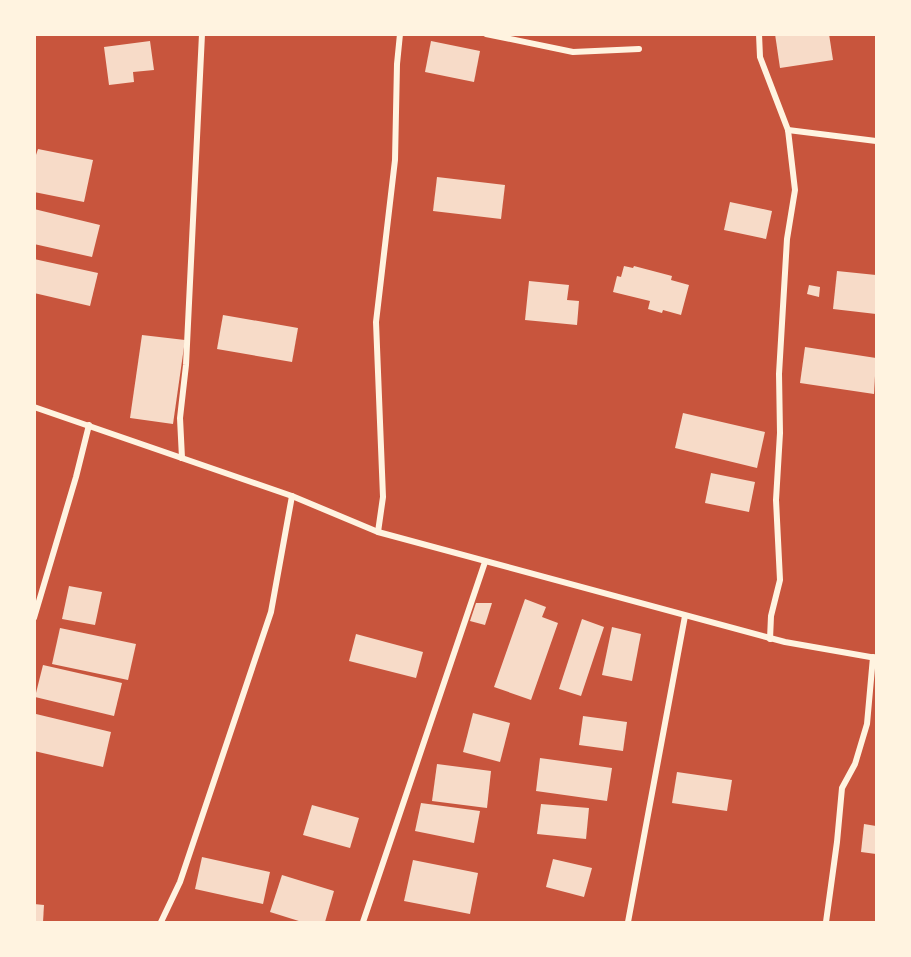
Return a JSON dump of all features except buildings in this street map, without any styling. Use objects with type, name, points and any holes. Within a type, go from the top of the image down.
[{"type":"street","points":[[182,458],[180,418],[186,366],[202,34]]},
{"type":"street","points":[[378,532],[383,497],[376,322],[395,160],[397,64],[400,34]]},
{"type":"street","points":[[486,34],[573,52],[639,49]]},
{"type":"street","points":[[759,34],[760,57],[788,130],[795,190],[787,239],[779,374],[780,433],[776,500],[780,580],[771,616],[770,639]]},
{"type":"street","points":[[788,130],[876,141]]},
{"type":"street","points":[[34,407],[292,496],[378,532],[770,639],[875,658],[867,724],[855,764],[842,788],[826,922]]},
{"type":"street","points":[[34,618],[89,425]]},
{"type":"street","points":[[161,922],[180,882],[271,612],[292,496]]},
{"type":"street","points":[[363,922],[485,562]]},
{"type":"street","points":[[628,922],[685,616]]}]
